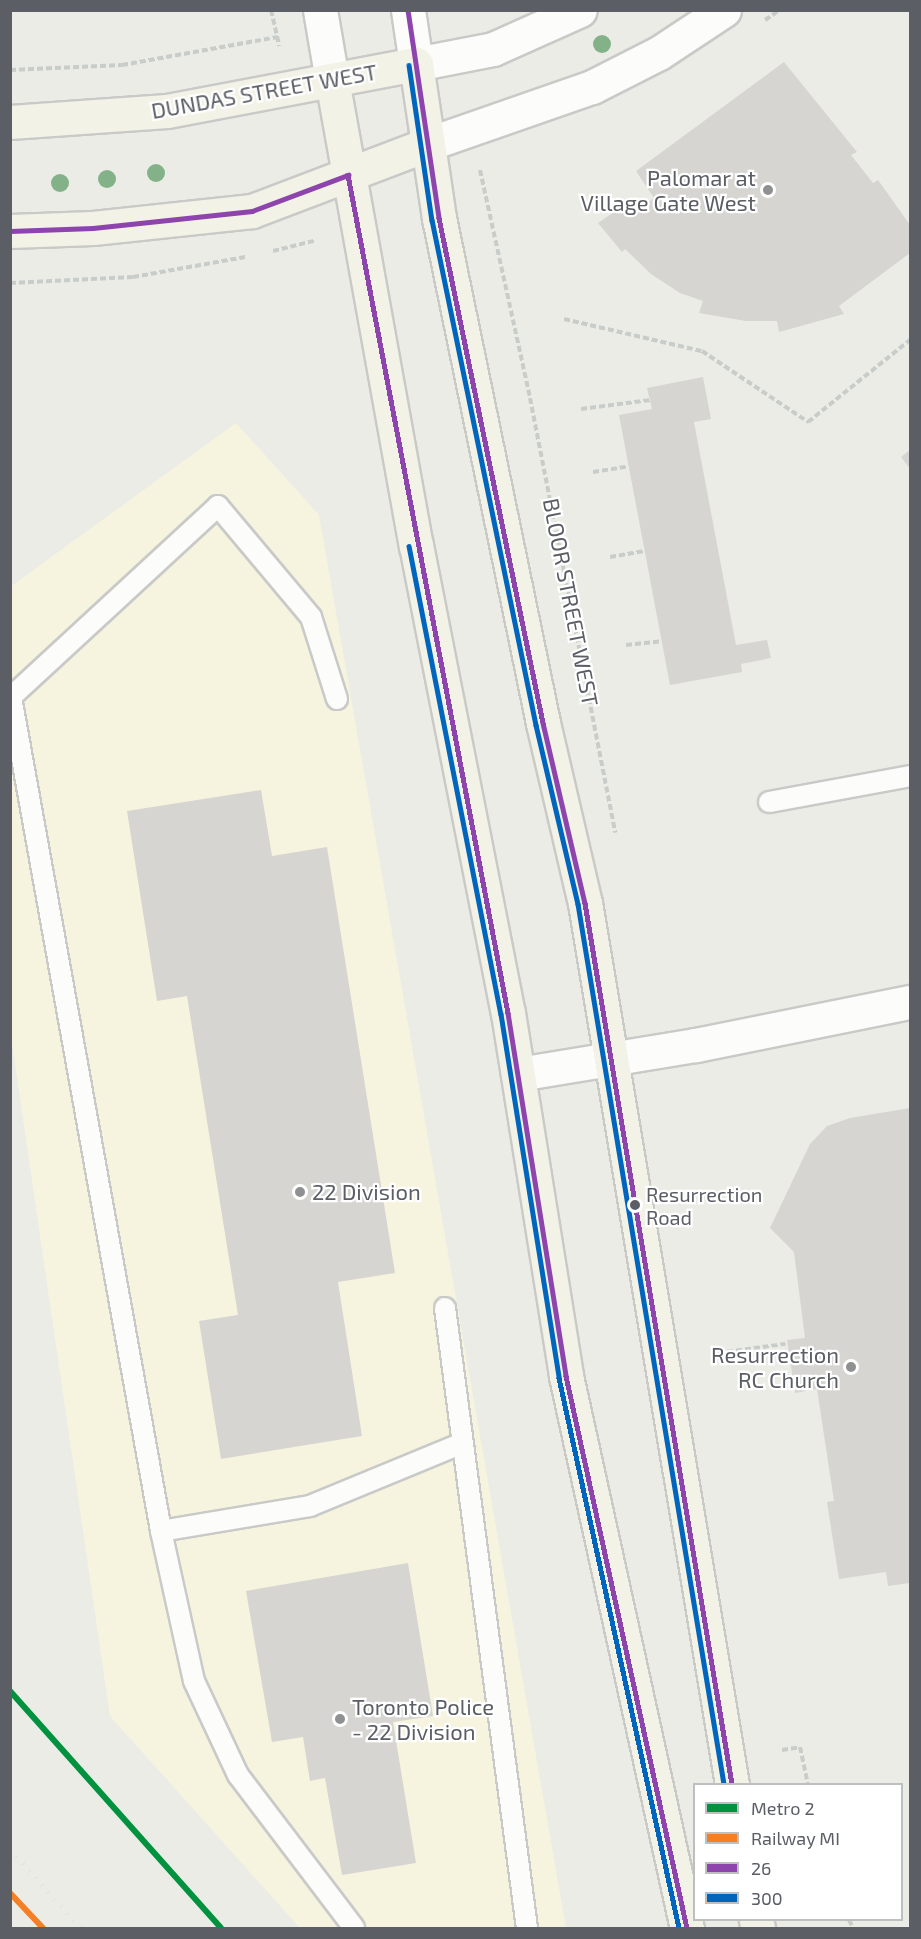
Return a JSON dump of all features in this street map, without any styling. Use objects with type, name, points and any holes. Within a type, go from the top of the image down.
[{"type":"main road","points":[[320,10],[348,175],[518,1074],[566,1376],[687,1929]]},
{"type":"main road","points":[[408,10],[439,218],[543,723],[585,903],[732,1783]]},
{"type":"main road","name":"DUNDAS STREET WEST","points":[[10,122],[167,111],[493,50],[580,10]]},
{"type":"main road","points":[[10,231],[93,228],[252,211],[428,144],[592,87],[659,52],[724,10]]},
{"type":"main road","points":[[518,1074],[612,1060],[910,1002]]},
{"type":"lane","points":[[337,699],[311,617],[218,506],[11,697],[161,1531],[194,1681],[238,1775],[354,1929]]},
{"type":"lane","points":[[768,802],[910,776]]},
{"type":"lane","points":[[445,1308],[527,1929]]},
{"type":"lane","points":[[161,1531],[310,1506],[463,1443]]},
{"type":"path","points":[[10,70],[122,65],[222,48]]},
{"type":"path","name":"BLOOR STREET WEST","points":[[485,200],[530,398],[616,835]]},
{"type":"path","points":[[10,283],[133,277],[250,256]]},
{"type":"path","points":[[564,319],[702,351],[808,422],[910,340]]},
{"type":"path","points":[[581,409],[650,400]]},
{"type":"path","points":[[593,472],[629,466]]},
{"type":"path","points":[[610,557],[645,551]]},
{"type":"path","points":[[626,645],[662,641]]},
{"type":"path","points":[[718,1353],[785,1344]]},
{"type":"path","points":[[782,1750],[800,1747],[808,1783]]},
{"type":"shaded area","points":[[236,423],[319,515],[566,1928],[300,1928],[110,1716],[11,1036],[10,587]]},
{"type":"building","name":"Palomar at Village Gate West","points":[[784,62],[857,152],[851,155],[873,183],[878,180],[910,225],[910,253],[839,306],[844,314],[779,332],[777,321],[746,321],[699,313],[703,301],[680,293],[651,274],[625,249],[622,252],[598,223],[627,203],[633,213],[654,198],[636,171]]},
{"type":"building","points":[[703,377],[711,419],[694,422],[736,645],[767,640],[771,658],[741,664],[742,672],[670,685],[619,415],[652,409],[647,388]]},
{"type":"building","points":[[910,450],[910,469],[901,457]]},
{"type":"building","name":"22 Division","points":[[261,790],[272,856],[327,847],[395,1273],[338,1282],[362,1436],[221,1459],[199,1321],[238,1315],[187,996],[157,1001],[127,811]]},
{"type":"building","name":"Resurrection RC Church","points":[[910,1108],[910,1583],[888,1586],[886,1572],[839,1579],[827,1502],[834,1501],[817,1389],[795,1393],[787,1340],[805,1338],[794,1252],[770,1228],[810,1144],[827,1126],[850,1118]]},
{"type":"building","name":"Toronto Police - 22 Division","points":[[408,1563],[433,1716],[393,1722],[416,1863],[342,1875],[325,1778],[310,1781],[303,1737],[272,1742],[246,1591]]},
{"type":"railway","points":[[10,1849],[81,1928]]},
{"type":"metro line","name":"2","points":[[10,1691],[221,1928]]},
{"type":"rail line","name":"MI","points":[[10,1893],[43,1928]]},
{"type":"transit line","name":"26","points":[[408,10],[439,218],[543,723],[585,903],[732,1783]]},
{"type":"transit line","name":"300","points":[[409,65],[432,220],[536,725],[578,904],[724,1783]]},
{"type":"transit line","name":"26","points":[[10,231],[93,228],[252,211],[348,175],[508,1013],[566,1376],[687,1928]]},
{"type":"transit line","name":"300","points":[[409,546],[501,1014],[559,1378],[679,1928]]},
{"type":"place","name":"Palomar at Village Gate West","points":[[768,190]]},
{"type":"place","name":"22 Division","points":[[300,1192]]},
{"type":"place","name":"Resurrection Road","points":[[635,1205]]},
{"type":"place","name":"Resurrection RC Church","points":[[851,1367]]},
{"type":"place","name":"Toronto Police - 22 Division","points":[[340,1719]]}]
